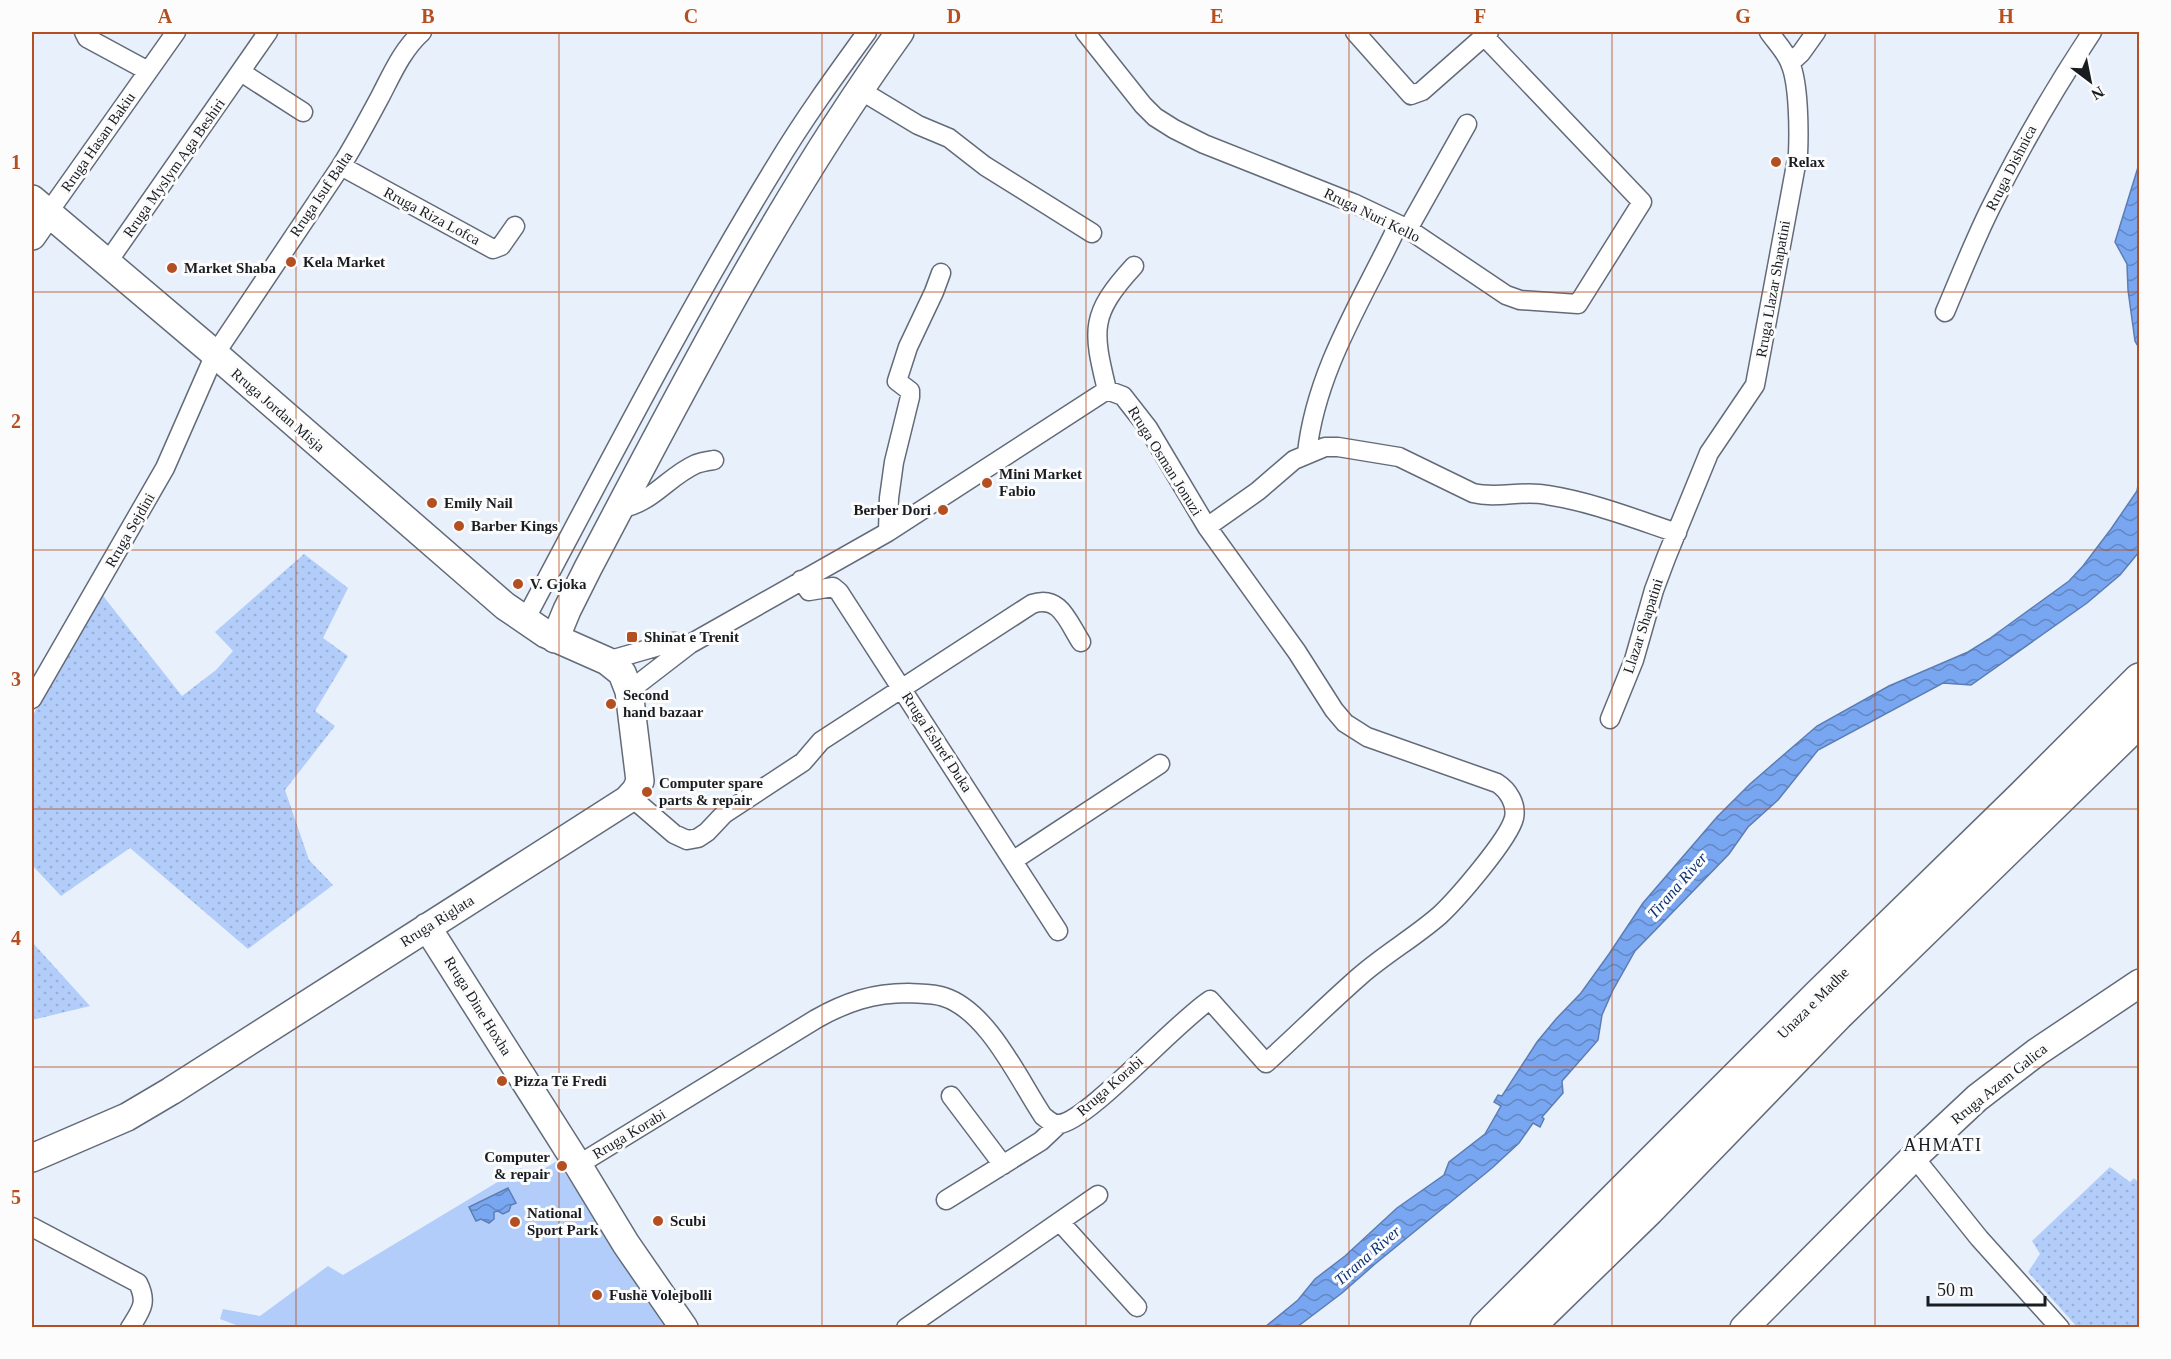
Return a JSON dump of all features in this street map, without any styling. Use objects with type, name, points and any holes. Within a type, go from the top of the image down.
[{"type":"highway","name":"Unaza e Madhe","points":[[1526,1328],[1648,1209],[1735,1099],[2022,798],[2139,680]]},
{"type":"highway","name":"Unaza e Madhe","points":[[1487,1328],[1735,1099],[1837,1014],[2139,719]]},
{"type":"highway","points":[[1464,1328],[1602,1195],[1735,1099]]},
{"type":"highway","points":[[1546,1328],[1689,1181],[1735,1099]]},
{"type":"street","points":[[84,32],[87,38],[148,71]]},
{"type":"street","name":"Rruga Hasan Bakiu","points":[[40,206],[148,71],[176,32]]},
{"type":"street","name":"Rruga Myslym Aga Beshiri","points":[[107,263],[268,32]]},
{"type":"street","name":"Rruga Isuf Balta","points":[[215,354],[341,166],[399,59],[410,43],[422,32]]},
{"type":"street","points":[[867,32],[776,165],[746,216],[650,386],[525,620],[555,639],[607,661],[622,673],[629,691],[640,781],[631,797],[674,834],[687,840],[698,838],[707,832],[724,814],[803,762],[821,741],[1032,604],[1040,601],[1055,604],[1081,642]]},
{"type":"street","points":[[555,639],[567,610],[620,509],[765,241],[860,90],[900,32]]},
{"type":"street","name":"Rruga Nuri Kello","points":[[1085,32],[1143,105],[1155,117],[1174,129],[1204,144],[1353,203],[1403,227],[1506,295],[1520,300],[1578,304],[1641,202],[1487,34]]},
{"type":"street","points":[[1355,32],[1412,95],[1422,91],[1487,34]]},
{"type":"street","name":"Rruga Llazar Shapatini","points":[[1677,533],[1709,453],[1755,385],[1798,154],[1794,75],[1790,63],[1769,32]]},
{"type":"street","points":[[1790,63],[1801,53],[1816,32]]},
{"type":"street","name":"Rruga Dishnica","points":[[1946,312],[1989,209],[2056,87],[2092,32]]},
{"type":"street","points":[[241,72],[303,112]]},
{"type":"street","points":[[860,90],[918,125],[950,138],[985,166],[1092,233]]},
{"type":"street","points":[[1307,453],[1310,426],[1328,369],[1348,323],[1403,227],[1467,124]]},
{"type":"street","name":"Rruga Riza Lofca","points":[[341,166],[493,249],[501,246],[515,226]]},
{"type":"street","points":[[32,236],[40,206]]},
{"type":"street","name":"Rruga Jordan Misja","points":[[40,206],[215,354],[496,599],[525,620]]},
{"type":"street","points":[[629,691],[690,644],[888,532],[1107,390],[1097,336],[1098,318],[1115,287],[1134,266]]},
{"type":"street","points":[[888,532],[889,498],[894,462],[910,397],[910,391],[897,381],[908,347],[941,273]]},
{"type":"street","name":"Rruga Sejdini","points":[[32,699],[165,468],[215,354]]},
{"type":"street","name":"Rruga Osman Jonuzi","points":[[1107,390],[1123,396],[1148,428],[1207,527],[1345,723],[1367,737],[1497,783],[1505,788],[1514,806]]},
{"type":"street","points":[[1207,527],[1258,490],[1294,460],[1324,447],[1338,447],[1399,457],[1473,493],[1484,496],[1522,493],[1546,495],[1613,511],[1677,533]]},
{"type":"street","points":[[620,509],[645,501],[685,471],[697,464],[714,460]]},
{"type":"street","name":"Llazar Shapatini","points":[[1610,719],[1634,660],[1654,590],[1677,533]]},
{"type":"street","name":"Rruga Eshref Duka","points":[[801,580],[809,591],[833,587],[839,591],[1058,931]]},
{"type":"street","points":[[607,661],[672,642],[690,644]]},
{"type":"street","points":[[1014,860],[1160,764]]},
{"type":"street","name":"Rruga Riglata","points":[[32,1158],[127,1117],[171,1091],[631,797]]},
{"type":"street","name":"Rruga Korabi","points":[[578,1164],[835,1008],[871,995],[931,994],[960,1004],[996,1041],[1043,1116],[1059,1124],[1073,1118],[1103,1096],[1187,1017],[1210,1000],[1266,1063],[1361,975],[1439,916],[1460,895],[1511,828],[1515,815],[1514,806]]},
{"type":"street","name":"Rruga Dine Hoxha","points":[[427,927],[578,1164],[626,1244],[684,1328]]},
{"type":"street","name":"Rruga Azem Galica","points":[[1744,1328],[1914,1157],[1977,1098],[2016,1066],[2139,983]]},
{"type":"street","points":[[951,1096],[1003,1165]]},
{"type":"street","points":[[946,1200],[1041,1141],[1059,1124]]},
{"type":"street","points":[[1914,1157],[1978,1238],[2060,1328]]},
{"type":"street","points":[[906,1328],[1098,1195]]},
{"type":"street","points":[[1060,1222],[1137,1307]]},
{"type":"street","points":[[32,1227],[138,1283],[143,1302],[130,1328]]},
{"type":"shaded area","points":[[304,554],[348,588],[323,638],[348,656],[315,711],[335,726],[285,790],[309,860],[333,885],[248,949],[130,848],[61,896],[32,865],[32,717],[100,592],[182,696],[216,670],[233,651],[215,632]]},
{"type":"shaded area","points":[[32,942],[90,1006],[32,1020]]},
{"type":"shaded area","name":"National Sport Park","points":[[557,1161],[667,1327],[244,1328],[220,1319],[223,1309],[260,1316],[328,1266],[343,1275],[521,1168],[529,1178]]},
{"type":"shaded area","points":[[2110,1167],[2130,1182],[2134,1178],[2139,1183],[2139,1327],[2077,1327],[2028,1272],[2040,1254],[2032,1241]]},
{"type":"water","points":[[2139,164],[2139,348],[2135,341],[2127,264],[2115,242]]},
{"type":"water","name":"Tirana River","points":[[2139,480],[2139,552],[2120,575],[2087,603],[1971,685],[1943,683],[1818,750],[1778,800],[1748,827],[1729,854],[1635,951],[1602,1015],[1598,1040],[1562,1081],[1563,1093],[1542,1117],[1544,1119],[1540,1127],[1533,1123],[1519,1143],[1492,1168],[1342,1293],[1297,1327],[1265,1327],[1298,1300],[1315,1279],[1345,1256],[1397,1208],[1444,1175],[1449,1162],[1485,1134],[1501,1106],[1494,1102],[1498,1095],[1502,1096],[1537,1042],[1581,993],[1643,903],[1717,817],[1750,784],[1817,726],[1889,686],[1968,652],[2069,581],[2111,529],[2137,491]]},
{"type":"water","points":[[508,1188],[516,1203],[511,1205],[509,1211],[503,1214],[498,1211],[494,1212],[494,1219],[489,1223],[481,1219],[476,1221],[469,1207]]},
{"type":"place","name":"Relax","points":[[1776,162]]},
{"type":"place","name":"Kela Market","points":[[291,262]]},
{"type":"place","name":"Market Shaba","points":[[172,268]]},
{"type":"place","name":"Mini Market Fabio","points":[[987,483]]},
{"type":"place","name":"Emily Nail","points":[[432,503]]},
{"type":"place","name":"Berber Dori","points":[[943,510]]},
{"type":"place","name":"Barber Kings","points":[[459,526]]},
{"type":"place","name":"V. Gjoka","points":[[518,584]]},
{"type":"place","name":"Shinat e Trenit","points":[[632,637]]},
{"type":"place","name":"Second hand bazaar","points":[[611,704]]},
{"type":"place","name":"Computer spare parts & repair","points":[[647,792]]},
{"type":"place","name":"Pizza Të Fredi","points":[[502,1081]]},
{"type":"place","name":"Computer & repair","points":[[562,1166]]},
{"type":"place","name":"Scubi","points":[[658,1221]]},
{"type":"place","name":"National Sport Park","points":[[515,1222]]},
{"type":"place","name":"Fushë Volejbolli","points":[[597,1295]]},
{"type":"district","name":"AHMATI","points":[[1943,1145]]}]
